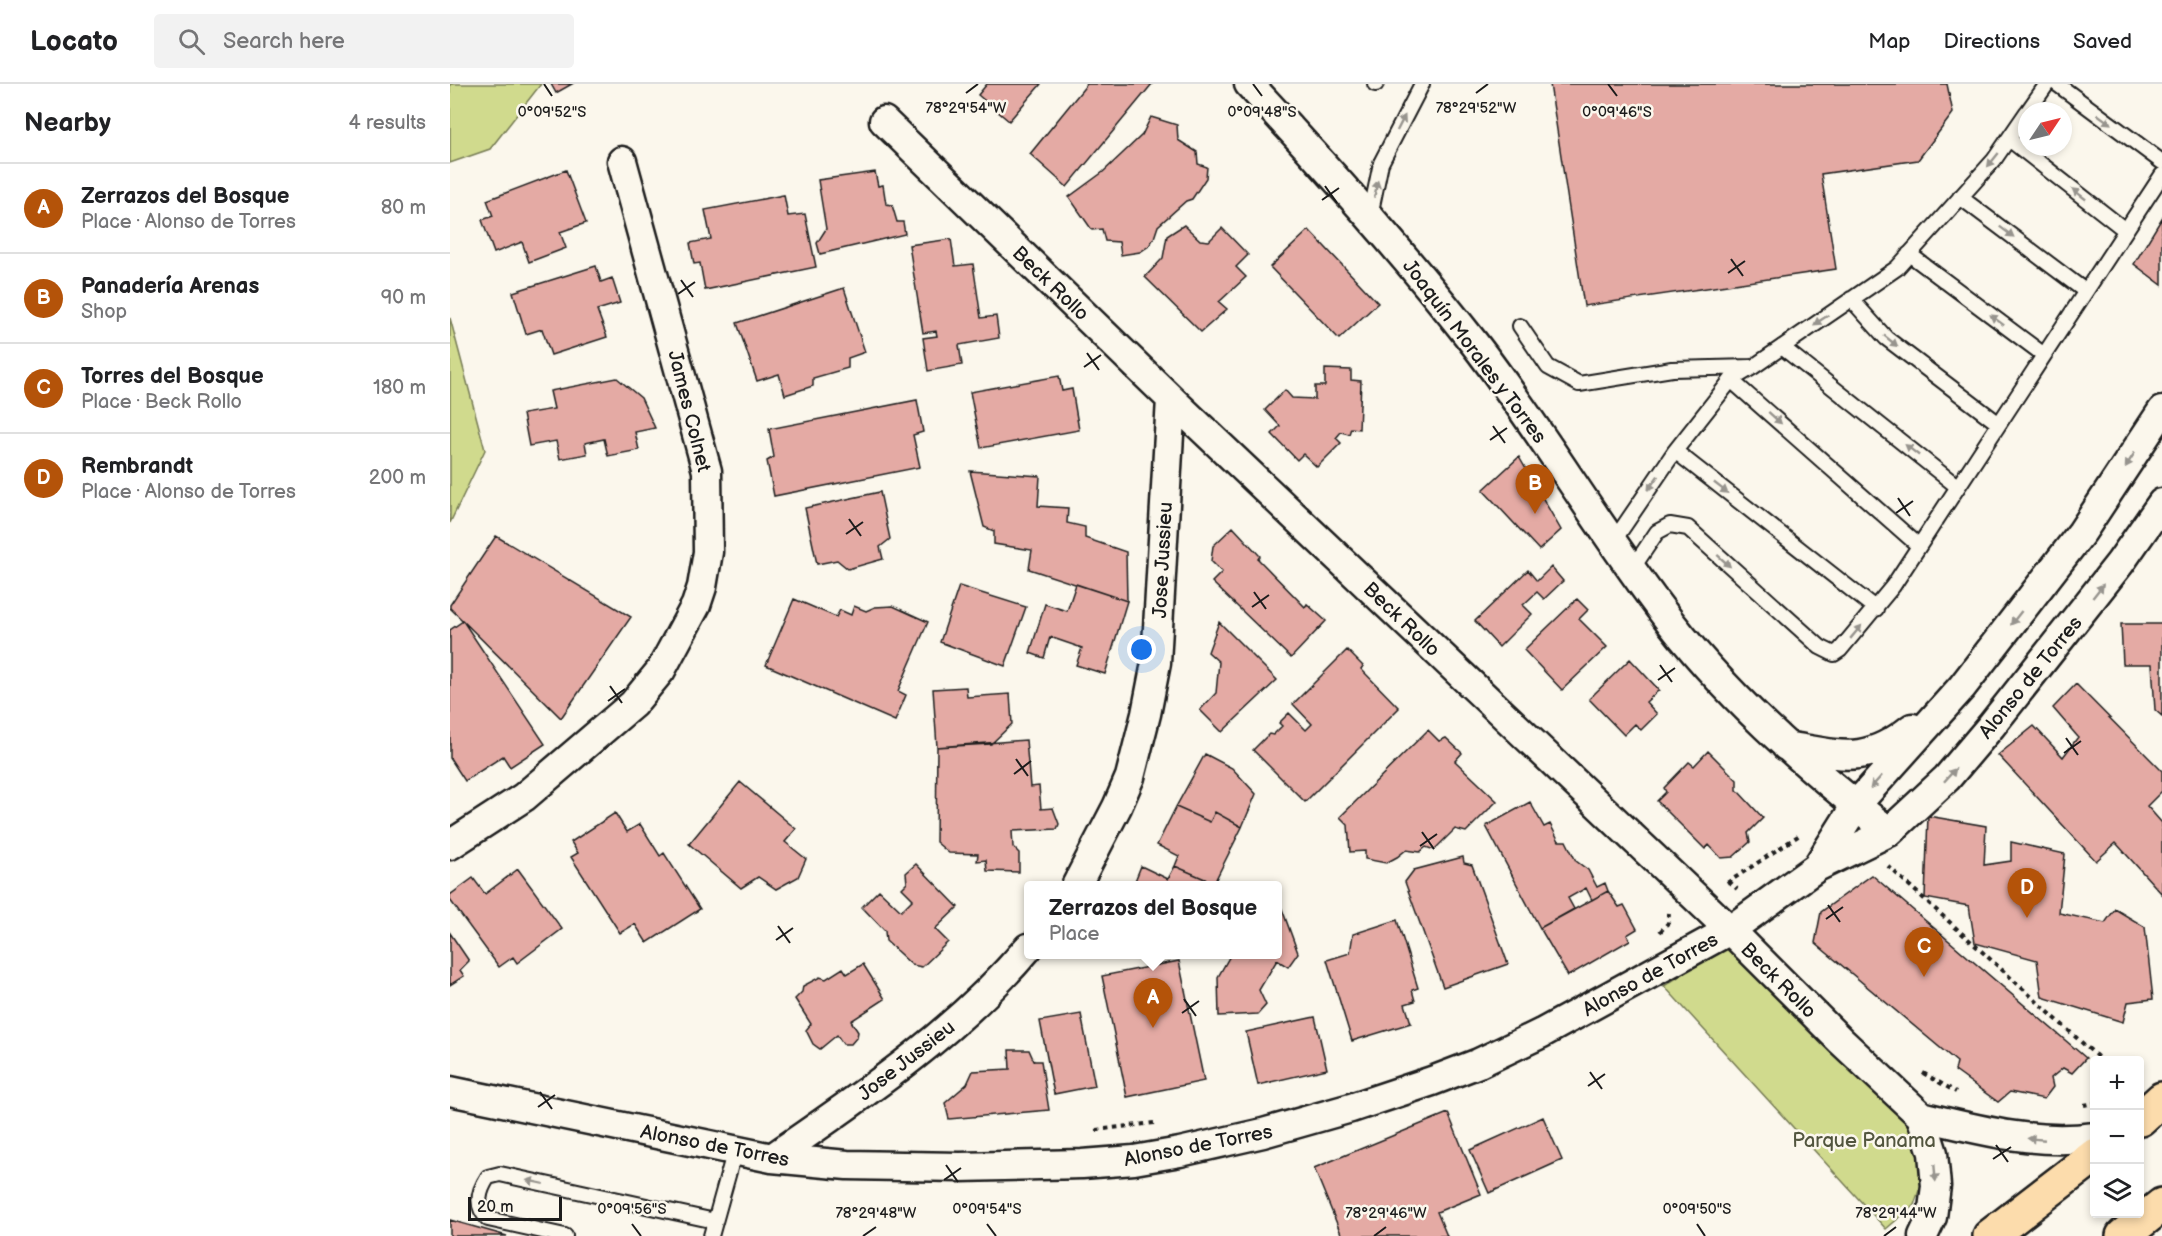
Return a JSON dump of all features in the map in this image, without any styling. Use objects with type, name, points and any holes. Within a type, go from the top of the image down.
[{"type":"main road","points":[[2144,1115],[2162,1099]]},
{"type":"main road","points":[[1990,1236],[2090,1159]]},
{"type":"main road","points":[[2123,1236],[2162,1205]]},
{"type":"street","name":"Joaquín Morales y Torres","points":[[1249,84],[1370,216],[1475,344],[1660,608],[1706,664],[1785,745],[1889,832]]},
{"type":"street","name":"Beck Rollo","points":[[884,121],[1171,399],[1730,930],[1841,1041],[1921,1116],[1933,1153],[1936,1186],[1932,1217],[1923,1236]]},
{"type":"street","name":"James Colnet","points":[[450,844],[524,797],[633,704],[661,670],[696,605],[702,587],[708,552],[707,471],[622,161]]},
{"type":"street","name":"Jose Jussieu","points":[[1078,881],[1130,777],[1156,663],[1171,399]]},
{"type":"street","name":"Alonso de Torres","points":[[1817,867],[1856,805],[1962,687],[2082,532],[2162,411]]},
{"type":"street","name":"Alonso de Torres","points":[[450,1091],[772,1158],[847,1166],[909,1167],[1082,1164],[1146,1158],[1263,1133],[1432,1081],[1479,1063],[1542,1034],[1730,930],[1817,867],[1889,832],[1947,778],[1991,726],[2120,563],[2162,503]]},
{"type":"street","name":"Alonso de Torres","points":[[1785,745],[1843,754],[1874,752],[1897,740],[1962,687]]},
{"type":"street","name":"Jose Jussieu","points":[[772,1158],[870,1090],[925,1048],[964,1014],[1024,953]]},
{"type":"street","points":[[1921,1116],[2016,1137],[2072,1140],[2090,1138]]},
{"type":"lane","points":[[1370,216],[1382,163],[1422,84]]},
{"type":"lane","points":[[2034,102],[2047,84]]},
{"type":"lane","points":[[2057,84],[2162,162]]},
{"type":"lane","points":[[1613,542],[1675,452],[1731,380],[1897,268],[1994,160],[2018,125]]},
{"type":"lane","points":[[2008,139],[2125,230]]},
{"type":"lane","points":[[1632,569],[1657,532],[1670,525],[1688,528],[1820,647],[1834,654],[1840,650],[1876,609],[1919,546],[2162,175]]},
{"type":"lane","points":[[1960,197],[2085,291]]},
{"type":"lane","points":[[1909,254],[2044,354]]},
{"type":"lane","points":[[1851,299],[1886,338],[1999,424]]},
{"type":"lane","points":[[1520,326],[1548,367],[1579,384],[1672,369],[1753,367]]},
{"type":"lane","points":[[1782,347],[1958,487]]},
{"type":"lane","points":[[1731,380],[1919,546]]},
{"type":"lane","points":[[1675,452],[1876,609]]},
{"type":"lane","points":[[711,1236],[735,1150]]},
{"type":"lane","points":[[565,1236],[488,1219],[478,1205],[482,1186],[488,1177],[500,1174],[715,1221]]},
{"type":"path","points":[[1659,933],[1668,923],[1699,901],[1802,834]]},
{"type":"path","points":[[1882,861],[2097,1056]]},
{"type":"path","points":[[1729,881],[1758,910]]},
{"type":"path","points":[[1668,923],[1670,912]]},
{"type":"path","points":[[1921,1072],[1957,1092]]},
{"type":"path","points":[[2078,1106],[2090,1103]]},
{"type":"path","points":[[1094,1130],[1162,1122]]},
{"type":"green space","points":[[450,84],[541,84],[490,149],[450,163]]},
{"type":"green space","points":[[450,318],[485,450],[450,523]]},
{"type":"green space","name":"Parque Panama","points":[[1728,945],[1903,1116],[1914,1141],[1924,1176],[1914,1205],[1886,1229],[1664,986]]},
{"type":"building","points":[[551,84],[572,84],[556,93]]},
{"type":"building","points":[[987,84],[1041,84],[1009,121],[978,95]]},
{"type":"building","points":[[1087,84],[1152,84],[1067,187],[1030,154]]},
{"type":"building","points":[[1550,84],[1947,84],[1953,113],[1918,160],[1821,174],[1836,269],[1584,306]]},
{"type":"building","points":[[1151,117],[1177,125],[1178,140],[1197,152],[1198,164],[1207,167],[1206,178],[1192,199],[1186,201],[1158,226],[1149,246],[1140,252],[1121,255],[1119,242],[1105,241],[1102,229],[1092,230],[1069,197],[1103,172],[1142,135]]},
{"type":"building","points":[[566,170],[586,223],[560,232],[566,248],[529,262],[522,242],[494,253],[482,220],[493,216],[487,200]]},
{"type":"building","points":[[875,172],[878,186],[883,185],[886,204],[892,205],[897,222],[903,222],[905,234],[820,254],[817,243],[826,229],[818,180]]},
{"type":"building","points":[[784,195],[788,216],[805,214],[816,267],[705,290],[700,263],[694,264],[690,243],[711,239],[705,210]]},
{"type":"building","points":[[2162,218],[2162,285],[2134,264]]},
{"type":"building","points":[[1184,225],[1200,240],[1209,241],[1222,228],[1248,255],[1236,267],[1246,277],[1219,302],[1227,309],[1201,332],[1145,277],[1163,258],[1167,236]]},
{"type":"building","points":[[1309,230],[1378,303],[1339,339],[1270,267]]},
{"type":"building","points":[[951,239],[955,266],[973,264],[981,318],[996,316],[999,338],[959,345],[962,365],[928,371],[923,338],[937,336],[936,331],[923,333],[909,245]]},
{"type":"building","points":[[596,266],[601,282],[612,278],[620,303],[597,310],[607,337],[551,355],[542,329],[526,334],[513,292]]},
{"type":"building","points":[[844,288],[865,352],[848,358],[848,368],[813,378],[813,386],[785,395],[779,374],[757,381],[737,323]]},
{"type":"building","points":[[1325,369],[1351,370],[1351,380],[1361,381],[1359,429],[1351,428],[1349,434],[1341,432],[1336,438],[1341,443],[1317,467],[1303,454],[1297,460],[1272,434],[1280,426],[1265,410],[1285,390],[1292,398],[1315,399],[1315,386],[1325,386]]},
{"type":"building","points":[[1059,376],[1062,391],[1072,389],[1079,430],[981,448],[970,392]]},
{"type":"building","points":[[617,378],[641,398],[655,428],[635,432],[639,450],[608,456],[604,439],[585,443],[587,454],[560,459],[556,441],[529,446],[523,414],[554,409],[550,391]]},
{"type":"building","points":[[917,400],[923,432],[913,435],[920,467],[774,496],[767,461],[774,457],[769,429]]},
{"type":"building","points":[[1519,457],[1561,530],[1539,550],[1483,490]]},
{"type":"building","points":[[970,471],[1040,476],[1038,506],[1068,508],[1067,523],[1085,527],[1085,538],[1126,552],[1127,601],[1029,569],[1032,550],[994,544],[994,531],[984,527]]},
{"type":"building","points":[[880,492],[890,539],[880,547],[883,559],[848,569],[837,560],[817,564],[805,508]]},
{"type":"building","points":[[1233,527],[1260,556],[1258,559],[1305,607],[1307,604],[1326,621],[1291,658],[1212,582],[1222,572],[1211,561],[1213,546]]},
{"type":"building","points":[[496,536],[631,617],[561,718],[450,608]]},
{"type":"building","points":[[1551,567],[1563,581],[1544,599],[1537,592],[1523,605],[1532,614],[1499,647],[1475,621],[1528,570],[1537,581]]},
{"type":"building","points":[[1076,584],[1127,601],[1105,674],[1076,665],[1082,648],[1050,637],[1044,658],[1030,653],[1045,604],[1067,611]]},
{"type":"building","points":[[959,586],[1026,607],[1005,666],[940,642]]},
{"type":"building","points":[[794,599],[836,617],[840,610],[851,615],[854,606],[866,611],[875,607],[893,606],[928,622],[898,691],[906,695],[895,721],[766,665]]},
{"type":"building","points":[[1577,599],[1588,610],[1579,619],[1607,647],[1562,690],[1524,650]]},
{"type":"building","points":[[463,621],[545,744],[510,767],[503,756],[465,781],[450,758],[450,630]]},
{"type":"building","points":[[1219,622],[1277,680],[1222,732],[1200,710],[1216,693],[1219,662],[1208,652]]},
{"type":"building","points":[[2121,624],[2162,624],[2162,716],[2155,710],[2152,664],[2123,664]]},
{"type":"building","points":[[1347,650],[1363,666],[1361,669],[1399,708],[1305,802],[1253,750],[1269,734],[1273,735],[1282,726],[1279,723],[1289,713],[1306,730],[1312,724],[1293,704]]},
{"type":"building","points":[[1630,659],[1659,690],[1646,702],[1657,714],[1641,730],[1635,724],[1624,735],[1589,699]]},
{"type":"building","points":[[2076,684],[2162,771],[2162,791],[2147,806],[2162,823],[2162,894],[2116,843],[2096,861],[1998,755],[2034,726],[2063,757],[2078,737],[2053,708]]},
{"type":"building","points":[[966,687],[967,697],[1010,694],[1012,724],[991,744],[937,747],[933,689]]},
{"type":"building","points":[[1428,730],[1439,741],[1446,738],[1462,753],[1455,761],[1497,801],[1466,832],[1455,829],[1434,850],[1426,847],[1420,852],[1406,850],[1386,863],[1365,859],[1365,851],[1350,852],[1348,825],[1340,817]]},
{"type":"building","points":[[1026,740],[1030,787],[1039,786],[1041,809],[1053,808],[1059,824],[1057,829],[1012,831],[1013,847],[1019,853],[1019,872],[987,871],[986,860],[977,861],[978,854],[949,853],[936,842],[937,747]]},
{"type":"building","points":[[1708,751],[1737,780],[1737,790],[1763,818],[1748,833],[1750,842],[1733,857],[1721,858],[1709,845],[1705,849],[1657,801],[1666,792],[1664,788],[1689,762],[1694,766]]},
{"type":"building","points":[[1205,754],[1232,768],[1256,794],[1242,827],[1215,812],[1210,822],[1176,807]]},
{"type":"building","points":[[740,782],[796,829],[785,842],[806,859],[798,877],[776,889],[758,877],[741,888],[689,844]]},
{"type":"building","points":[[1530,802],[1544,827],[1550,824],[1559,841],[1566,841],[1576,861],[1588,870],[1597,887],[1605,883],[1608,891],[1592,900],[1586,888],[1568,898],[1574,909],[1540,928],[1486,826]]},
{"type":"building","points":[[1176,807],[1210,822],[1215,812],[1242,827],[1215,881],[1209,881],[1175,866],[1179,856],[1157,845]]},
{"type":"building","points":[[615,813],[627,832],[640,824],[660,856],[664,853],[700,909],[647,943],[635,924],[620,933],[571,857],[578,853],[571,842]]},
{"type":"building","points":[[1928,816],[1986,826],[1984,865],[2011,861],[2011,842],[2065,854],[2059,913],[2105,923],[2115,909],[2145,927],[2153,999],[2128,1002],[2123,1022],[2042,997],[2037,960],[1975,943],[1969,906],[1925,898]]},
{"type":"building","points":[[1463,857],[1464,863],[1472,865],[1508,964],[1443,987],[1405,882],[1414,870]]},
{"type":"building","points":[[916,864],[958,907],[935,929],[948,942],[922,967],[912,965],[886,941],[885,931],[862,907],[879,890],[901,911],[913,899],[902,888],[907,883],[906,873]]},
{"type":"building","points":[[1141,866],[1168,879],[1175,866],[1209,881],[1135,881]]},
{"type":"building","points":[[518,869],[562,929],[517,963],[513,957],[499,967],[450,900],[450,895],[473,878],[485,894]]},
{"type":"building","points":[[1872,875],[2086,1058],[2072,1073],[2063,1068],[2051,1078],[2053,1087],[2044,1099],[2010,1092],[1998,1102],[1955,1071],[1957,1062],[1815,943],[1821,912]]},
{"type":"building","points":[[1608,891],[1619,907],[1624,905],[1637,929],[1627,935],[1630,940],[1568,976],[1540,928]]},
{"type":"building","points":[[1282,909],[1298,953],[1288,967],[1277,960],[1259,990],[1266,1005],[1258,1014],[1219,1016],[1218,977],[1228,959],[1282,959]]},
{"type":"building","points":[[1397,920],[1418,988],[1412,990],[1415,1001],[1405,1004],[1411,1023],[1352,1041],[1327,960],[1350,953],[1353,934]]},
{"type":"building","points":[[450,933],[469,961],[460,970],[464,976],[450,985]]},
{"type":"building","points":[[1179,961],[1204,1081],[1127,1097],[1102,976]]},
{"type":"building","points":[[863,964],[885,999],[851,1021],[858,1032],[851,1044],[843,1044],[837,1035],[820,1049],[813,1044],[806,1030],[811,1024],[795,999],[802,992],[803,986],[820,977],[826,979],[843,968],[847,974]]},
{"type":"building","points":[[1081,1014],[1095,1086],[1054,1094],[1040,1021]]},
{"type":"building","points":[[1315,1017],[1327,1069],[1258,1085],[1246,1032]]},
{"type":"building","points":[[1009,1050],[1029,1050],[1034,1061],[1041,1061],[1049,1110],[949,1119],[945,1103],[967,1084],[973,1071],[1010,1069]]},
{"type":"building","points":[[1448,1113],[1481,1194],[1437,1212],[1447,1236],[1342,1236],[1314,1168]]},
{"type":"building","points":[[1543,1117],[1562,1160],[1489,1193],[1470,1150]]},
{"type":"building","points":[[450,1220],[507,1236],[450,1236]]},
{"type":"place","name":"Panadería Arenas","points":[[1535,514]]},
{"type":"place","name":"Rembrandt","points":[[2027,918]]},
{"type":"place","name":"Torres del Bosque","points":[[1924,977]]},
{"type":"place","name":"Zerrazos del Bosque","points":[[1153,1028]]}]
